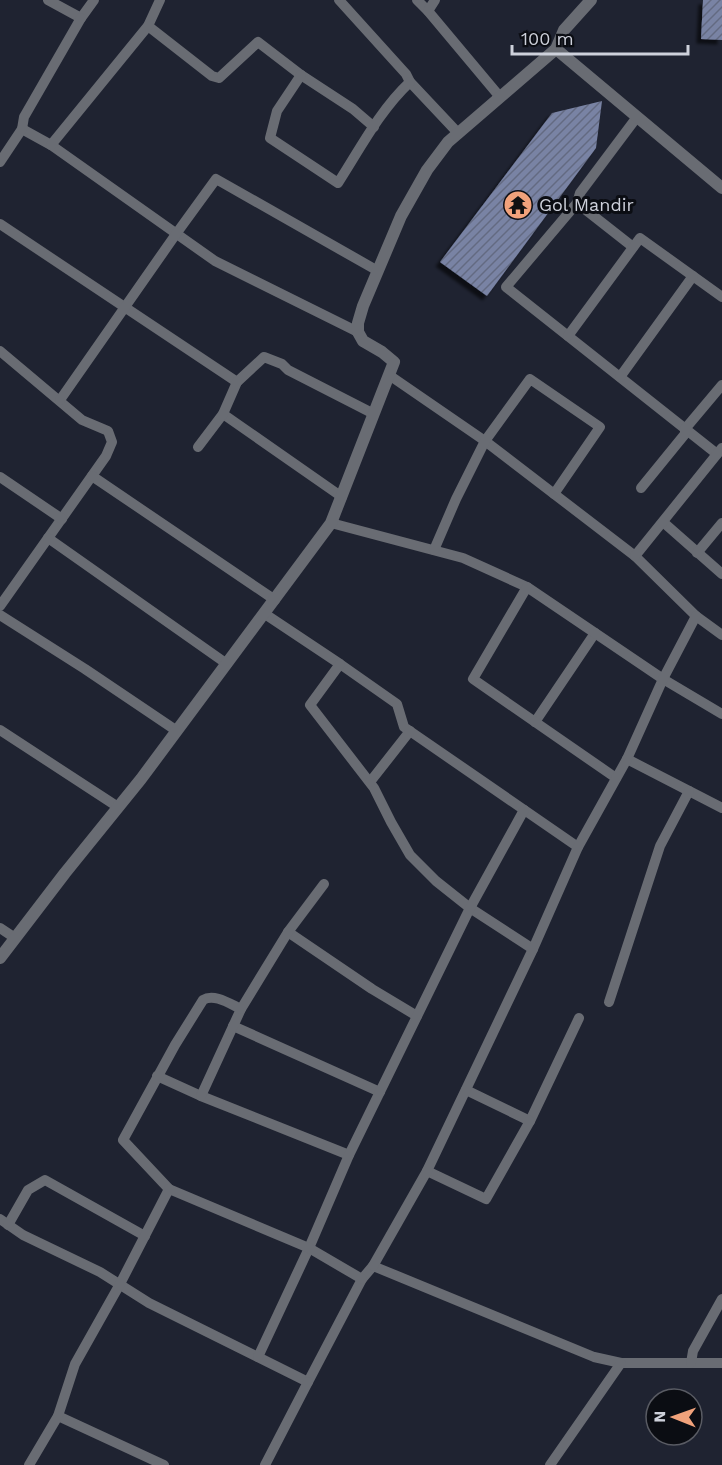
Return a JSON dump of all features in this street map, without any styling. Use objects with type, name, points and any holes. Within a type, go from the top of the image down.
[{"type":"street","points":[[48,0],[81,18]]},
{"type":"street","points":[[0,162],[22,129],[24,117],[81,18],[94,0]]},
{"type":"street","points":[[51,145],[148,26],[160,0]]},
{"type":"street","points":[[417,0],[500,97]]},
{"type":"street","points":[[428,11],[435,0]]},
{"type":"street","points":[[0,958],[177,731],[332,523],[394,363],[382,352],[363,341],[358,332],[358,323],[401,216],[427,170],[448,142],[556,49],[564,30],[591,0]]},
{"type":"street","points":[[343,1],[410,82],[458,133]]},
{"type":"street","points":[[148,26],[212,76],[219,78],[258,42],[300,75],[353,109],[374,127]]},
{"type":"street","points":[[556,49],[722,188]]},
{"type":"street","points":[[300,75],[277,111],[270,138],[338,183],[374,127],[399,92],[410,82]]},
{"type":"street","points":[[635,556],[720,451],[686,429],[506,287],[577,203],[580,193],[637,117]]},
{"type":"street","points":[[22,129],[51,145],[214,261],[358,332]]},
{"type":"street","points":[[60,400],[216,179],[378,270]]},
{"type":"street","points":[[577,203],[633,247]]},
{"type":"street","points":[[0,224],[237,382]]},
{"type":"street","points":[[568,336],[640,238],[722,297]]},
{"type":"street","points":[[620,377],[693,276]]},
{"type":"street","points":[[0,351],[82,420],[108,431],[112,442],[106,456],[0,606]]},
{"type":"street","points":[[198,447],[223,414],[237,382],[264,357],[282,364],[288,370],[374,414]]},
{"type":"street","points":[[389,375],[485,441],[635,556],[696,616],[722,635]]},
{"type":"street","points":[[434,550],[485,441],[530,379],[600,427],[554,495]]},
{"type":"street","points":[[641,488],[722,385]]},
{"type":"street","points":[[223,414],[342,497]]},
{"type":"street","points":[[92,476],[275,600]]},
{"type":"street","points":[[0,477],[62,519]]},
{"type":"street","points":[[663,522],[722,574]]},
{"type":"street","points":[[332,523],[463,558],[527,586],[663,680],[722,714]]},
{"type":"street","points":[[698,553],[722,523]]},
{"type":"street","points":[[48,538],[227,664]]},
{"type":"street","points":[[527,586],[473,679],[616,778]]},
{"type":"street","points":[[265,614],[396,704],[404,727],[578,847]]},
{"type":"street","points":[[0,615],[86,669],[177,731]]},
{"type":"street","points":[[265,1465],[362,1279],[373,1266],[427,1171],[578,847],[627,759],[663,680],[696,616]]},
{"type":"street","points":[[535,722],[595,633]]},
{"type":"street","points":[[340,664],[310,705],[370,782],[410,855],[436,881],[471,908],[532,949]]},
{"type":"street","points":[[0,730],[118,807]]},
{"type":"street","points":[[370,782],[410,731]]},
{"type":"street","points":[[627,759],[722,808]]},
{"type":"street","points":[[609,1002],[660,846],[689,791]]},
{"type":"street","points":[[258,1357],[349,1155],[471,908],[524,810]]},
{"type":"street","points":[[201,1096],[241,1009],[288,933],[324,884]]},
{"type":"street","points":[[0,928],[15,938]]},
{"type":"street","points":[[288,933],[417,1016]]},
{"type":"street","points":[[241,1009],[213,997],[203,999],[123,1140],[169,1189],[309,1248],[362,1279]]},
{"type":"street","points":[[427,1171],[486,1199],[530,1121],[579,1018]]},
{"type":"street","points":[[233,1026],[380,1092]]},
{"type":"street","points":[[158,1076],[201,1096],[349,1155]]},
{"type":"street","points":[[466,1090],[530,1121]]},
{"type":"street","points":[[145,1236],[45,1180],[28,1190],[4,1222],[23,1235],[100,1272],[149,1303],[308,1382]]},
{"type":"street","points":[[29,1465],[58,1416],[75,1364],[169,1189]]},
{"type":"street","points":[[373,1266],[594,1357],[621,1363],[722,1363]]},
{"type":"street","points":[[691,1363],[693,1351],[722,1299]]},
{"type":"street","points":[[550,1465],[621,1363]]},
{"type":"street","points":[[58,1416],[164,1465]]},
{"type":"building","points":[[703,0],[722,0],[722,40],[701,39]]},
{"type":"building","name":"Gol Mandir","points":[[602,101],[596,148],[487,296],[440,262],[552,113]]},
{"type":"place","name":"Gol Mandir","points":[[518,205]]}]
